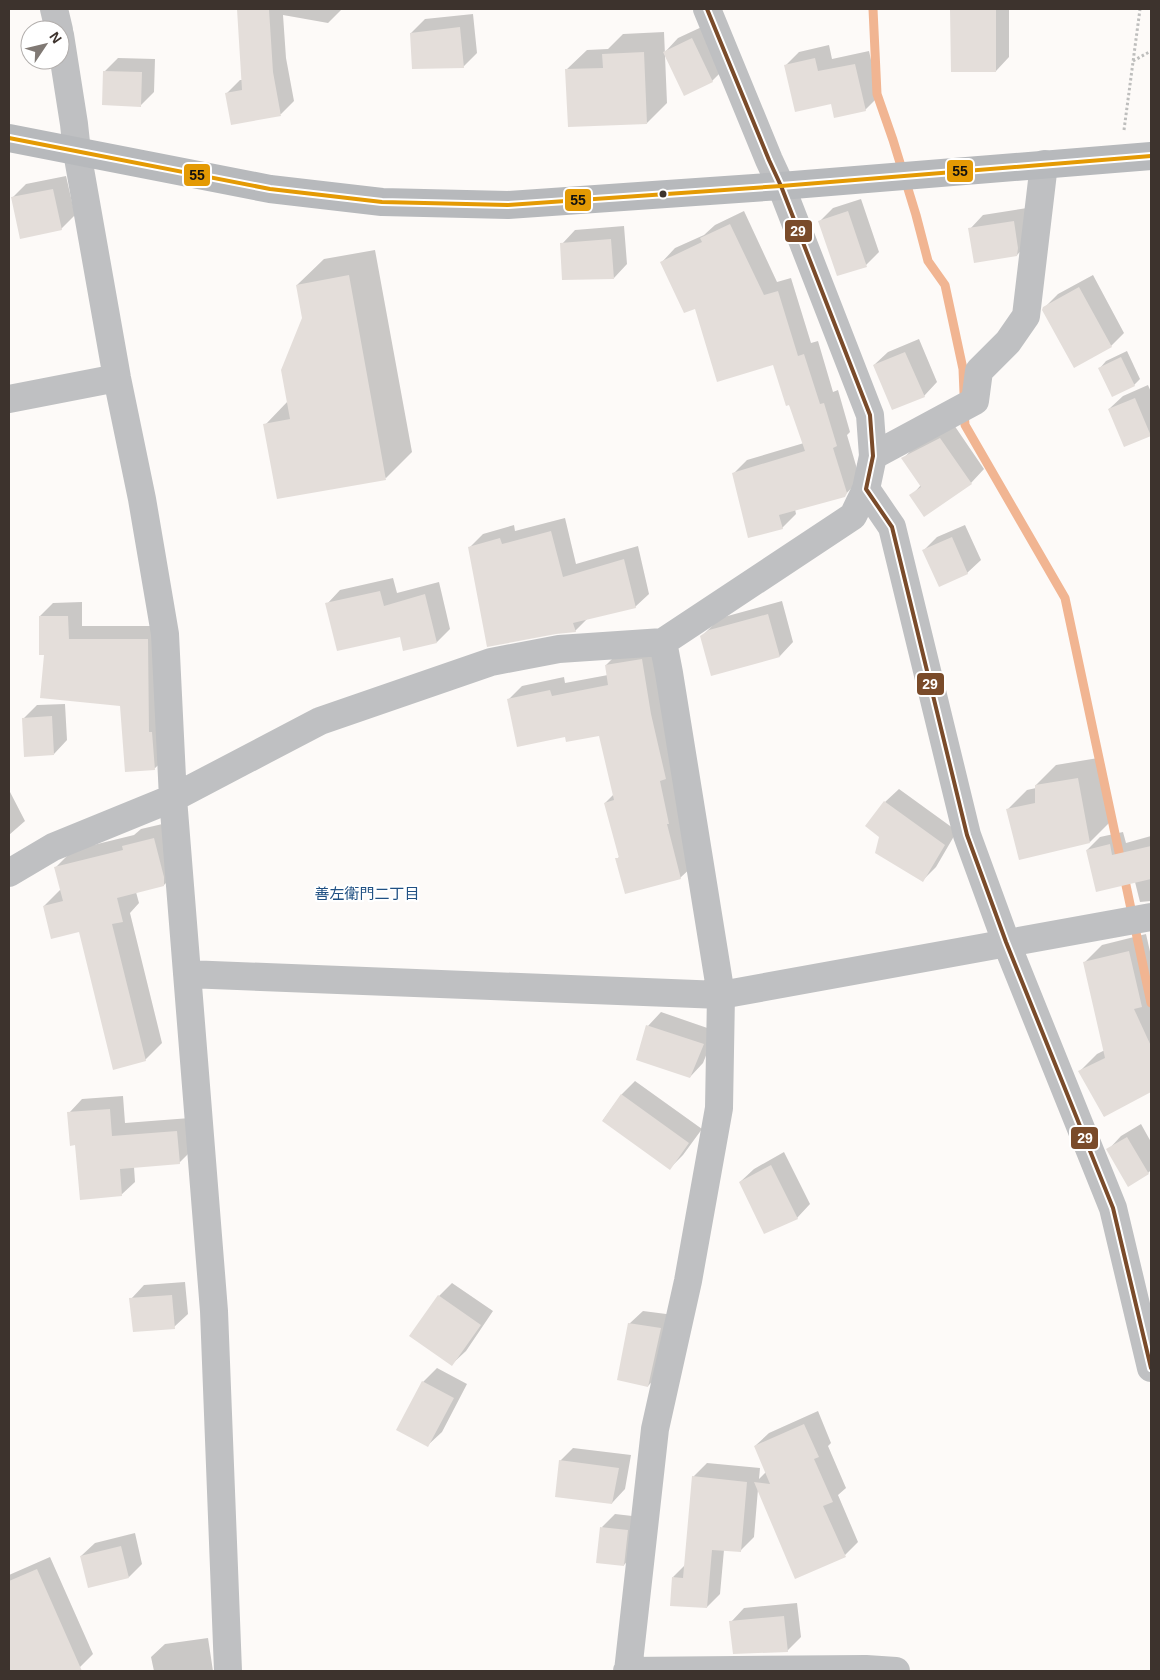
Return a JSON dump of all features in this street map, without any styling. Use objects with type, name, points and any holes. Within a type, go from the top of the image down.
[{"type":"main road","points":[[9,138],[270,189],[382,202],[508,205],[781,186],[1151,156]]},
{"type":"street","points":[[9,873],[53,847],[173,798],[320,721],[491,662],[559,649],[663,642],[853,516],[866,489],[873,456],[870,415],[781,186],[707,9]]},
{"type":"street","points":[[66,70],[77,152],[117,378],[142,499],[165,634],[173,798],[214,1311],[228,1671]]},
{"type":"street","points":[[873,456],[975,401],[979,371],[1008,342],[1026,316],[1044,164]]},
{"type":"street","points":[[9,398],[117,378]]},
{"type":"street","points":[[866,489],[892,527],[967,835],[1006,942],[1113,1208],[1151,1368]]},
{"type":"street","points":[[663,642],[721,995],[719,1108],[688,1280],[655,1428],[628,1671],[866,1669],[896,1671]]},
{"type":"street","points":[[187,974],[721,995],[1151,917]]},
{"type":"path","points":[[1120,159],[1140,9]]},
{"type":"path","points":[[1133,61],[1151,51]]},
{"type":"building","points":[[237,9],[269,9],[273,72],[281,116],[231,125],[225,93],[242,90]]},
{"type":"building","points":[[950,9],[996,9],[996,72],[951,72]]},
{"type":"building","points":[[460,27],[464,68],[412,69],[410,33]]},
{"type":"building","points":[[692,38],[713,82],[684,96],[663,52]]},
{"type":"building","points":[[644,52],[647,124],[568,127],[565,69],[603,68],[602,54]]},
{"type":"building","points":[[815,58],[818,71],[855,64],[866,111],[834,118],[831,104],[795,112],[784,65]]},
{"type":"building","points":[[103,71],[142,72],[141,107],[102,105]]},
{"type":"building","points":[[53,189],[62,230],[20,239],[11,197]]},
{"type":"building","points":[[848,211],[867,267],[837,276],[818,221]]},
{"type":"building","points":[[1014,221],[1018,248],[1017,256],[974,263],[968,228]]},
{"type":"building","points":[[730,224],[764,295],[778,291],[798,356],[804,354],[820,404],[824,403],[837,446],[833,448],[847,493],[845,497],[779,515],[783,529],[748,538],[732,473],[805,451],[789,405],[786,406],[773,365],[717,382],[695,309],[684,313],[660,262],[702,242],[700,238]]},
{"type":"building","points":[[611,239],[614,279],[562,280],[560,243]]},
{"type":"building","points":[[349,275],[386,480],[277,499],[263,424],[290,419],[281,370],[302,318],[296,285]]},
{"type":"building","points":[[1079,287],[1112,347],[1074,368],[1042,310],[1043,307]]},
{"type":"building","points":[[905,352],[925,397],[892,410],[873,365]]},
{"type":"building","points":[[1121,357],[1135,386],[1112,397],[1098,368]]},
{"type":"building","points":[[1135,398],[1151,436],[1124,447],[1108,409]]},
{"type":"building","points":[[940,438],[972,484],[924,517],[909,495],[921,487],[901,458]]},
{"type":"building","points":[[551,531],[563,577],[624,559],[636,608],[573,623],[576,632],[487,647],[468,547],[500,538],[502,544]]},
{"type":"building","points":[[952,537],[968,574],[939,587],[922,550]]},
{"type":"building","points":[[380,591],[384,606],[425,594],[437,643],[403,651],[400,637],[337,651],[325,603]]},
{"type":"building","points":[[768,614],[780,657],[711,676],[700,636],[709,630]]},
{"type":"building","points":[[39,616],[68,616],[69,639],[148,639],[149,732],[152,732],[155,770],[125,772],[120,706],[40,698],[44,655],[39,655]]},
{"type":"building","points":[[642,659],[651,714],[666,779],[660,781],[669,824],[667,824],[681,879],[625,894],[615,858],[619,858],[604,803],[614,800],[599,736],[566,742],[565,737],[517,747],[507,699],[550,690],[552,696],[608,685],[605,665]]},
{"type":"building","points":[[52,716],[54,755],[24,757],[22,718]]},
{"type":"building","points":[[1078,778],[1090,843],[1019,860],[1006,809],[1035,803],[1035,785]]},
{"type":"building","points":[[884,801],[945,845],[923,882],[875,853],[879,837],[865,826]]},
{"type":"building","points":[[154,838],[164,877],[164,886],[117,898],[123,922],[112,924],[146,1061],[113,1070],[79,932],[51,939],[43,906],[63,901],[54,867],[123,850],[122,846]]},
{"type":"building","points":[[1110,844],[1112,855],[1151,846],[1151,879],[1096,892],[1086,850]]},
{"type":"building","points":[[1129,951],[1142,1007],[1134,1009],[1151,1046],[1151,1092],[1104,1117],[1078,1071],[1105,1058],[1083,962]]},
{"type":"building","points":[[646,1025],[704,1044],[690,1078],[636,1060]]},
{"type":"building","points":[[621,1094],[689,1143],[670,1170],[602,1121]]},
{"type":"building","points":[[110,1109],[112,1136],[177,1131],[180,1164],[120,1169],[122,1196],[80,1200],[75,1145],[70,1146],[67,1112]]},
{"type":"building","points":[[1127,1137],[1149,1174],[1128,1187],[1106,1149]]},
{"type":"building","points":[[771,1165],[798,1219],[764,1234],[739,1182]]},
{"type":"building","points":[[172,1295],[175,1329],[133,1332],[129,1298]]},
{"type":"building","points":[[438,1295],[481,1325],[452,1366],[409,1336]]},
{"type":"building","points":[[628,1323],[661,1328],[648,1387],[617,1380]]},
{"type":"building","points":[[422,1381],[454,1398],[428,1447],[396,1430]]},
{"type":"building","points":[[804,1424],[819,1457],[814,1459],[833,1502],[823,1506],[846,1557],[795,1579],[754,1482],[770,1484],[754,1446]]},
{"type":"building","points":[[559,1460],[619,1468],[612,1504],[555,1497]]},
{"type":"building","points":[[692,1476],[747,1482],[741,1552],[712,1550],[707,1608],[670,1606],[672,1577],[683,1578]]},
{"type":"building","points":[[600,1527],[628,1530],[624,1566],[596,1563]]},
{"type":"building","points":[[121,1546],[129,1578],[88,1588],[80,1556]]},
{"type":"building","points":[[37,1569],[82,1671],[9,1671],[9,1581]]},
{"type":"building","points":[[784,1616],[788,1652],[733,1654],[729,1621]]},
{"type":"waterway","points":[[873,9],[877,94],[916,215],[928,261],[945,285],[963,369],[964,393]]},
{"type":"waterway","points":[[964,411],[965,425],[1065,598],[1151,1003]]},
{"type":"transit line","name":"29","points":[[707,9],[781,186],[870,415],[873,456],[866,489],[892,527],[967,835],[1006,942],[1113,1208],[1151,1368]]},
{"type":"transit line","name":"55","points":[[9,138],[270,189],[382,202],[508,205],[781,186],[1151,156]]},
{"type":"district","name":"善左衛門二丁目","points":[[367,894]]}]
